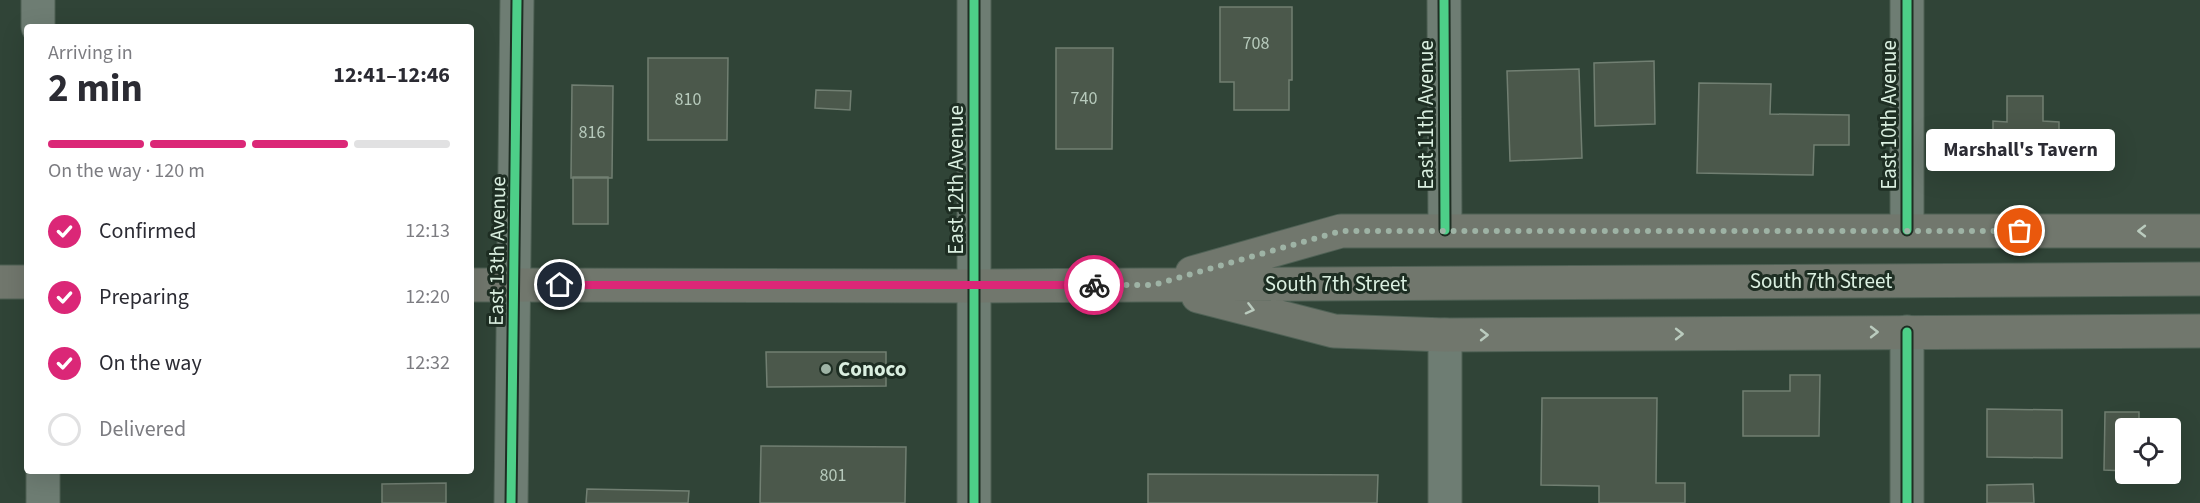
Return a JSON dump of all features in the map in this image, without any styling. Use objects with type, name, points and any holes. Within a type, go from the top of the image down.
[{"type":"main road","points":[[1153,285],[1341,231],[2200,231]]},
{"type":"main road","name":"South 7th Street","points":[[474,285],[974,286],[2200,279]]},
{"type":"main road","points":[[0,282],[24,282]]},
{"type":"main road","points":[[1153,285],[1334,331],[1445,335],[2200,330]]},
{"type":"street","points":[[38,0],[38,24]]},
{"type":"street","name":"East 13th Avenue","points":[[511,503],[517,0]]},
{"type":"street","name":"East 12th Avenue","points":[[974,0],[974,503]]},
{"type":"street","name":"East 11th Avenue","points":[[1444,0],[1444,230]]},
{"type":"street","name":"East 10th Avenue","points":[[1906,0],[1907,231]]},
{"type":"street","points":[[1907,332],[1907,503]]},
{"type":"street","points":[[1445,335],[1445,503]]},
{"type":"street","points":[[43,474],[43,503]]},
{"type":"building","points":[[1220,7],[1292,7],[1292,80],[1289,80],[1289,110],[1234,110],[1234,82],[1220,82]]},
{"type":"building","points":[[1056,48],[1113,48],[1112,149],[1056,149]]},
{"type":"building","points":[[648,58],[728,58],[727,140],[648,140]]},
{"type":"building","points":[[1654,61],[1655,124],[1595,126],[1594,63]]},
{"type":"building","points":[[1579,69],[1582,158],[1510,161],[1507,71]]},
{"type":"building","points":[[1699,83],[1771,84],[1770,114],[1849,115],[1849,145],[1814,145],[1813,175],[1697,173]]},
{"type":"building","points":[[572,85],[613,86],[612,178],[571,178]]},
{"type":"building","points":[[816,90],[851,91],[850,110],[815,108]]},
{"type":"building","points":[[2007,96],[2043,96],[2043,121],[2059,122],[2059,170],[1993,170],[1993,121],[2007,122]]},
{"type":"building","points":[[573,177],[608,177],[608,224],[573,224]]},
{"type":"building","name":"Conoco","points":[[766,352],[886,352],[886,386],[767,387]]},
{"type":"building","points":[[1790,375],[1820,375],[1819,436],[1743,436],[1743,391],[1790,391]]},
{"type":"building","points":[[1542,398],[1657,398],[1656,483],[1685,483],[1685,503],[1599,503],[1599,486],[1541,485]]},
{"type":"building","points":[[1987,409],[2062,410],[2062,458],[1987,457]]},
{"type":"building","points":[[2105,412],[2139,412],[2139,418],[2115,418],[2115,470],[2104,470]]},
{"type":"building","points":[[761,446],[906,447],[905,503],[760,503]]},
{"type":"building","points":[[1148,474],[1378,475],[1377,503],[1148,503]]},
{"type":"building","points":[[446,483],[446,503],[382,503],[382,484]]},
{"type":"building","points":[[2033,484],[2034,503],[1987,503],[1987,485]]},
{"type":"building","points":[[587,489],[689,491],[688,503],[586,503]]},
{"type":"cycle path","points":[[511,503],[517,0]]},
{"type":"cycle path","points":[[974,0],[974,503]]},
{"type":"cycle path","points":[[1444,0],[1445,230]]},
{"type":"cycle path","points":[[1907,0],[1907,230]]},
{"type":"cycle path","points":[[1907,332],[1907,503]]},
{"type":"way so far","points":[[1094,285],[1153,285],[1341,231],[2020,231]]},
{"type":"place","name":"Marshall's Tavern","points":[[2020,231]]},
{"type":"place","name":"Conoco","points":[[826,369]]},
{"type":"route","points":[[560,285],[1094,285]]}]
